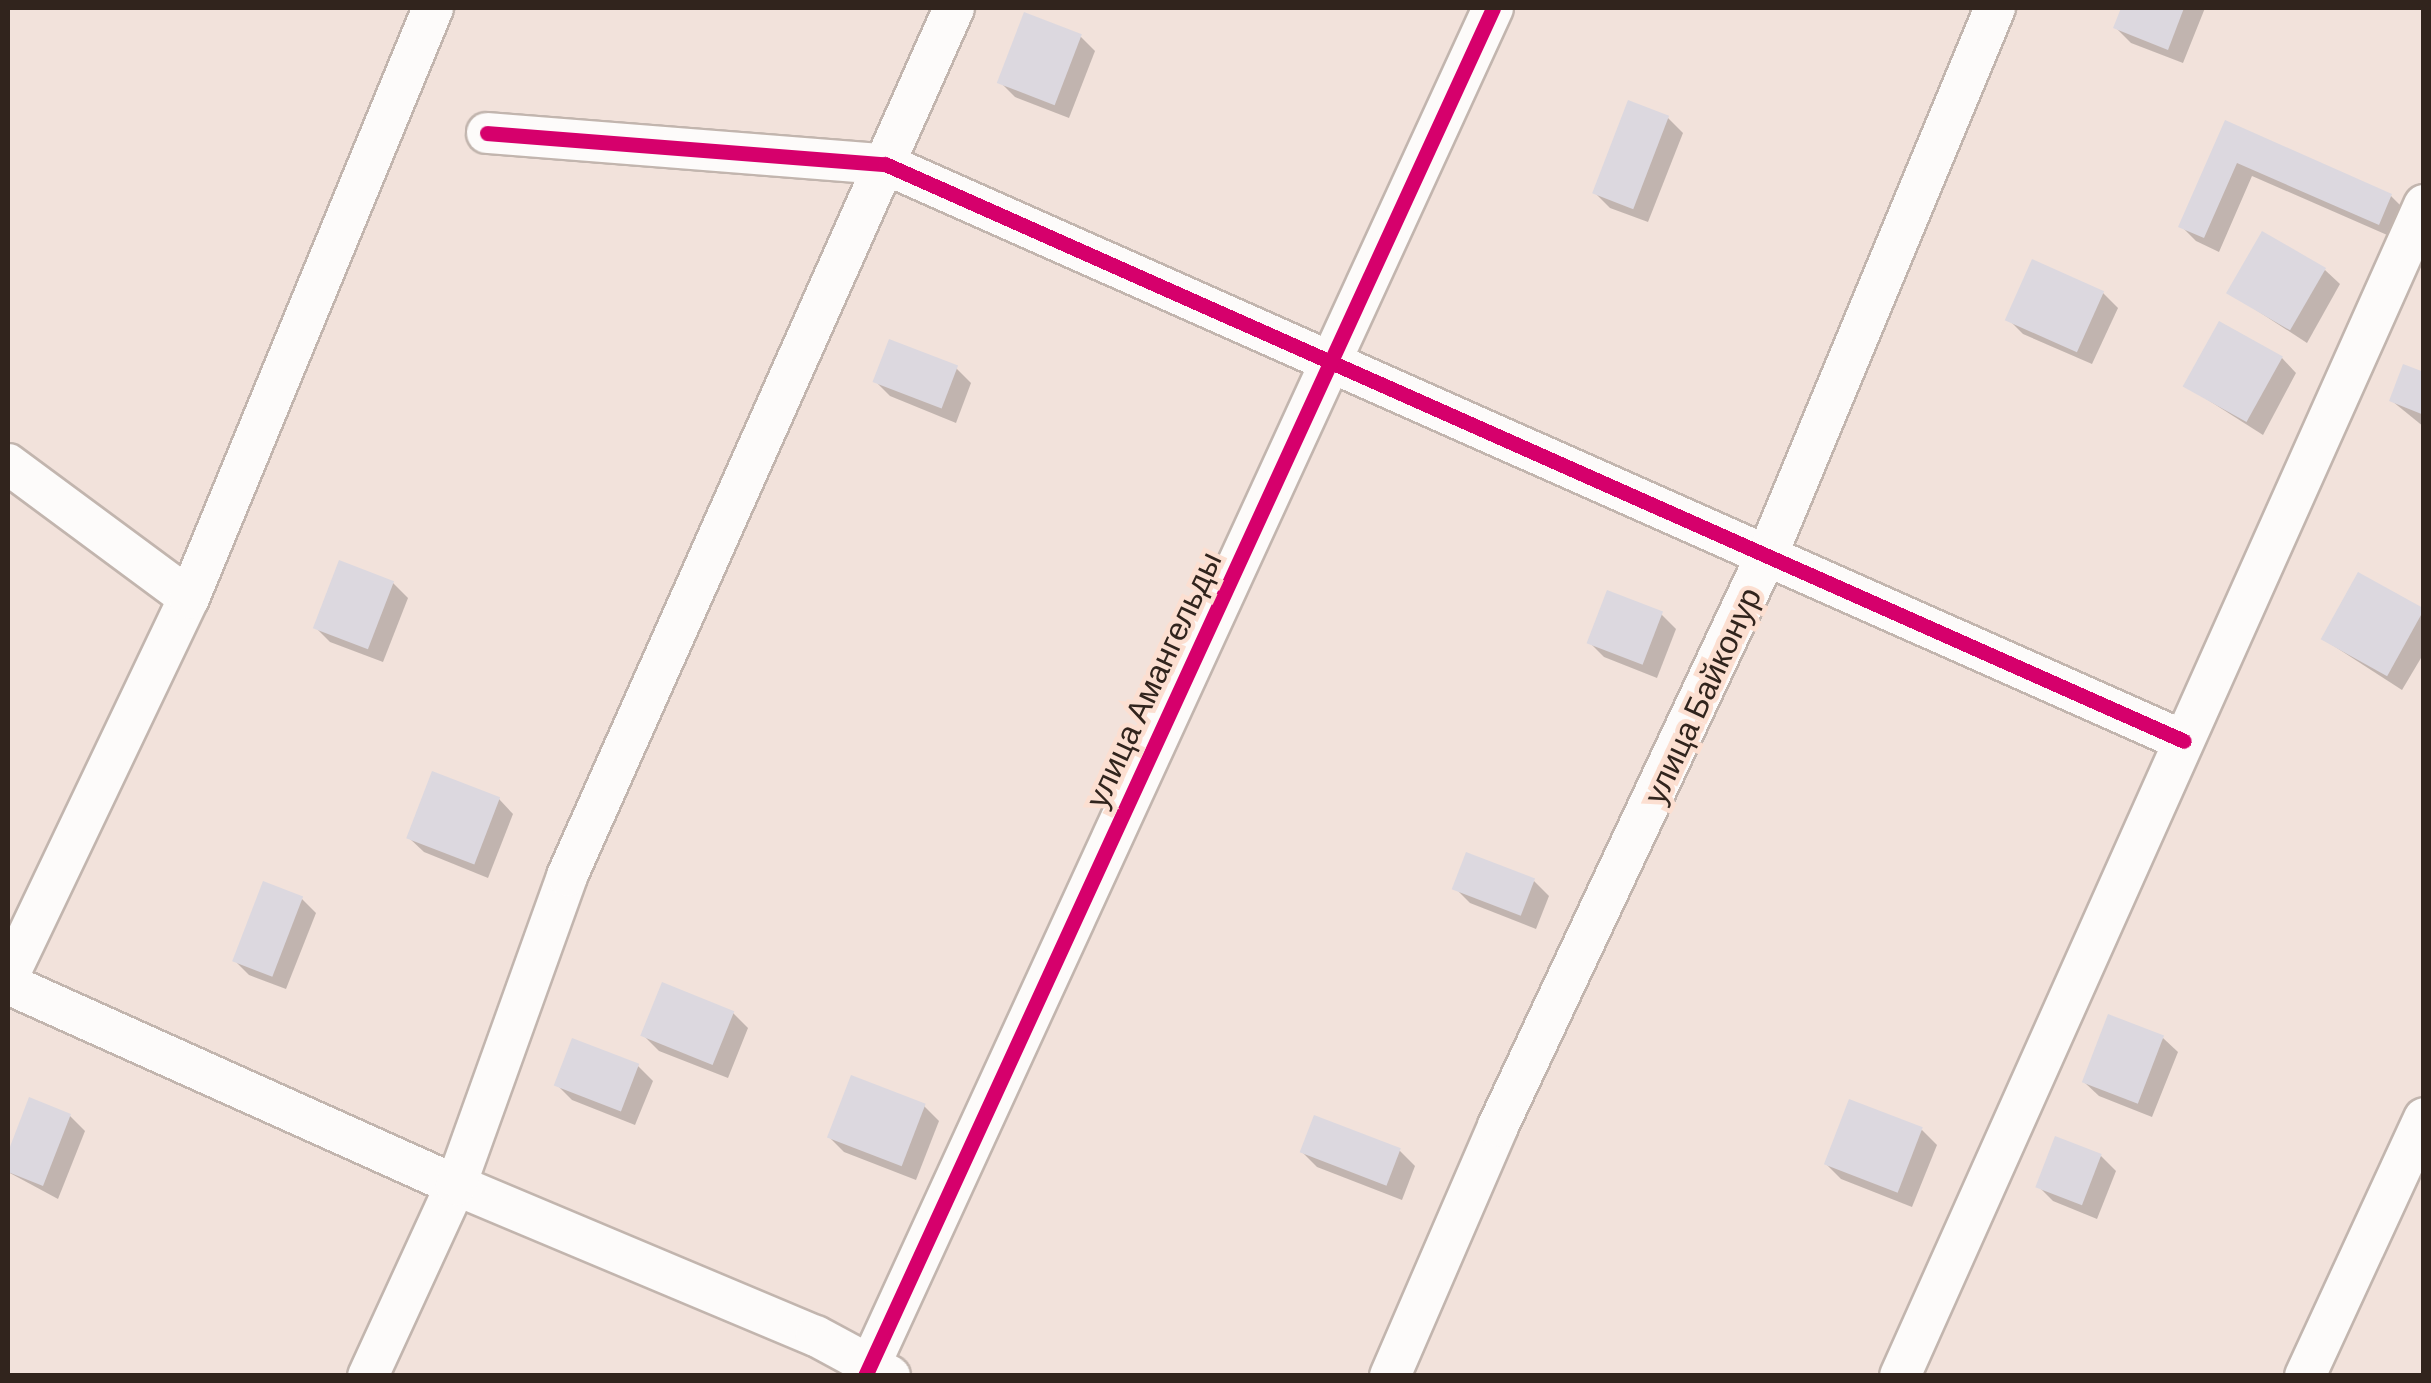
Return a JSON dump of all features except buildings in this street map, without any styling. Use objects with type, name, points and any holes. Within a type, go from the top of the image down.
[{"type":"street","points":[[434,8],[189,598],[8,981],[456,1185],[816,1336],[875,1372]]},
{"type":"street","points":[[368,1376],[456,1185],[567,876],[954,8]]},
{"type":"street","name":"улица Амангельды","points":[[875,1372],[1328,361],[1493,8]]},
{"type":"street","name":"улица Байконур","points":[[1390,1376],[1498,1126],[1766,556],[1995,8]]},
{"type":"street","points":[[487,133],[884,164],[2184,741]]},
{"type":"street","points":[[1900,1376],[2424,205]]},
{"type":"street","points":[[8,464],[189,598]]},
{"type":"street","points":[[2305,1376],[2424,1118]]},
{"type":"cycle path","points":[[865,1376],[1493,8]]},
{"type":"cycle path","points":[[487,133],[885,164],[2184,741]]}]
